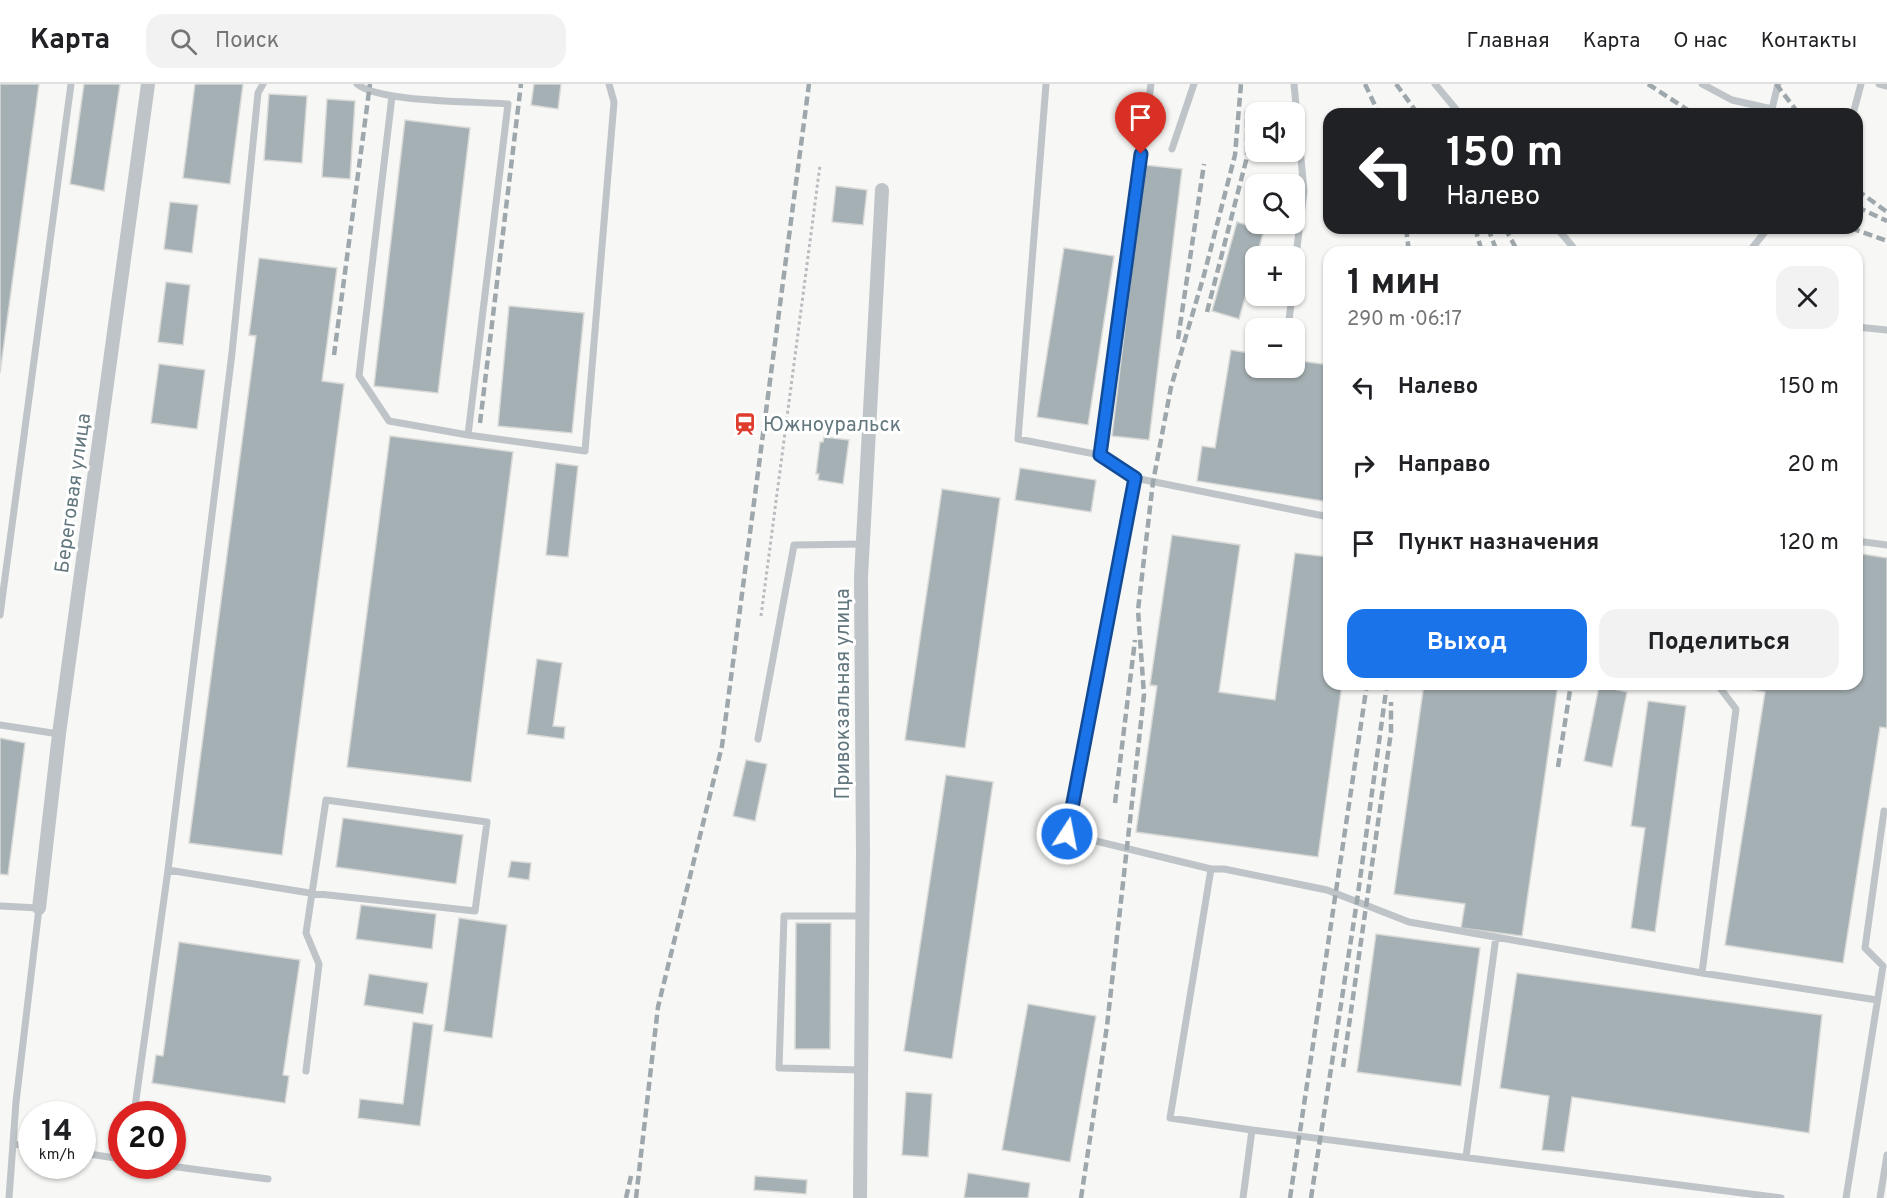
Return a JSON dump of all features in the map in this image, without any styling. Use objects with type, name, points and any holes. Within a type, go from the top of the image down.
[{"type":"street","name":"Береговая улица","points":[[39,908],[59,734],[148,84]]},
{"type":"street","name":"Привокзальная улица","points":[[860,1198],[863,544],[882,189]]},
{"type":"lane","points":[[0,615],[71,84]]},
{"type":"lane","points":[[136,1101],[168,870],[232,353],[258,93],[263,84]]},
{"type":"lane","points":[[357,84],[366,92],[392,96],[508,104],[468,435]]},
{"type":"lane","points":[[392,96],[358,376],[390,421],[468,435],[585,451],[614,102],[609,84]]},
{"type":"lane","points":[[1046,84],[1018,439],[1100,455],[1135,478],[1323,516]]},
{"type":"lane","points":[[1100,455],[1150,84]]},
{"type":"lane","points":[[1172,149],[1194,84]]},
{"type":"lane","points":[[1294,84],[1304,191],[1297,246]]},
{"type":"lane","points":[[1434,84],[1455,108]]},
{"type":"lane","points":[[1702,84],[1732,100],[1763,108]]},
{"type":"lane","points":[[1775,108],[1778,84]]},
{"type":"lane","points":[[1855,108],[1861,84]]},
{"type":"lane","points":[[1879,84],[1887,86]]},
{"type":"lane","points":[[1562,234],[1572,246]]},
{"type":"lane","points":[[1754,246],[1763,234]]},
{"type":"lane","points":[[1863,328],[1887,330]]},
{"type":"lane","points":[[1135,478],[1067,834],[1211,869],[1224,869],[1327,890],[1409,921],[1702,973],[1877,1000]]},
{"type":"lane","points":[[1863,542],[1887,544]]},
{"type":"lane","points":[[758,739],[794,545],[863,544]]},
{"type":"lane","points":[[1702,973],[1736,709],[1721,690]]},
{"type":"lane","points":[[0,725],[59,734]]},
{"type":"lane","points":[[168,870],[310,893],[475,911],[487,822],[326,800],[310,893],[306,933],[319,964],[306,1071]]},
{"type":"lane","points":[[1846,1198],[1877,1000],[1885,967],[1865,948],[1884,812]]},
{"type":"lane","points":[[1211,869],[1170,1118],[1781,1198]]},
{"type":"lane","points":[[0,906],[39,908],[9,1198]]},
{"type":"lane","points":[[861,1070],[779,1068],[784,916],[862,916]]},
{"type":"lane","points":[[1466,1157],[1496,937]]},
{"type":"lane","points":[[1243,1198],[1252,1130]]},
{"type":"lane","points":[[13,1144],[18,1145]]},
{"type":"lane","points":[[1880,1198],[1887,1155]]},
{"type":"lane","points":[[186,1168],[268,1179]]},
{"type":"path","points":[[761,616],[820,165]]},
{"type":"building","points":[[0,84],[39,84],[0,373]]},
{"type":"building","points":[[84,84],[120,84],[104,191],[70,184]]},
{"type":"building","points":[[195,84],[243,84],[230,184],[183,178]]},
{"type":"building","points":[[534,84],[561,84],[558,109],[531,105]]},
{"type":"building","points":[[269,94],[307,96],[302,163],[264,160]]},
{"type":"building","points":[[327,99],[355,101],[350,179],[322,177]]},
{"type":"building","points":[[405,120],[470,128],[438,393],[374,386]]},
{"type":"building","points":[[1144,165],[1182,169],[1149,440],[1112,436]]},
{"type":"building","points":[[836,186],[867,190],[863,225],[832,222]]},
{"type":"building","points":[[170,202],[198,205],[192,253],[164,249]]},
{"type":"building","points":[[1237,222],[1245,224],[1245,234],[1263,234],[1260,246],[1245,246],[1245,298],[1239,319],[1212,311]]},
{"type":"building","points":[[1064,248],[1114,256],[1088,425],[1037,417]]},
{"type":"building","points":[[259,258],[337,268],[322,381],[344,384],[282,855],[189,843],[256,336],[249,335]]},
{"type":"building","points":[[166,282],[190,285],[183,345],[158,342]]},
{"type":"building","points":[[509,306],[584,313],[572,433],[498,426]]},
{"type":"building","points":[[1231,350],[1245,352],[1245,378],[1305,378],[1305,362],[1323,364],[1323,501],[1197,481],[1202,446],[1215,448]]},
{"type":"building","points":[[159,364],[205,370],[197,429],[151,423]]},
{"type":"building","points":[[390,436],[513,452],[471,782],[347,767]]},
{"type":"building","name":"Южноуральск","points":[[824,437],[849,440],[843,484],[818,480],[819,474],[816,474],[820,442],[823,442]]},
{"type":"building","points":[[556,463],[578,466],[568,557],[546,555]]},
{"type":"building","points":[[1020,468],[1096,480],[1091,512],[1015,500]]},
{"type":"building","points":[[942,489],[1000,498],[965,748],[905,740]]},
{"type":"building","points":[[1172,535],[1240,545],[1219,692],[1275,700],[1295,553],[1323,556],[1323,690],[1341,690],[1318,857],[1136,832],[1157,686],[1150,685]]},
{"type":"building","points":[[1863,554],[1887,558],[1887,728],[1880,727],[1843,963],[1725,945],[1765,692],[1753,690],[1863,690]]},
{"type":"building","points":[[537,659],[562,663],[553,726],[565,727],[564,739],[527,734]]},
{"type":"building","points":[[1423,690],[1557,690],[1522,936],[1461,928],[1465,904],[1394,894]]},
{"type":"building","points":[[1598,690],[1627,692],[1612,767],[1584,761]]},
{"type":"building","points":[[1648,701],[1686,706],[1655,932],[1631,928],[1645,828],[1631,826]]},
{"type":"building","points":[[0,738],[25,743],[8,875],[0,874]]},
{"type":"building","points":[[746,760],[767,764],[755,821],[733,816]]},
{"type":"building","points":[[946,775],[993,782],[952,1059],[904,1051]]},
{"type":"building","points":[[343,818],[463,835],[456,884],[336,867]]},
{"type":"building","points":[[511,861],[531,863],[529,880],[508,877]]},
{"type":"building","points":[[361,905],[436,914],[432,949],[356,939]]},
{"type":"building","points":[[459,918],[507,925],[492,1038],[444,1031]]},
{"type":"building","points":[[796,923],[831,923],[830,1049],[795,1049]]},
{"type":"building","points":[[1376,934],[1480,948],[1461,1086],[1357,1072]]},
{"type":"building","points":[[179,942],[300,960],[283,1075],[289,1076],[285,1103],[152,1083],[156,1055],[163,1056]]},
{"type":"building","points":[[1517,973],[1822,1015],[1809,1133],[1572,1097],[1564,1152],[1542,1150],[1549,1096],[1500,1088]]},
{"type":"building","points":[[369,974],[428,983],[423,1014],[364,1005]]},
{"type":"building","points":[[1028,1004],[1096,1016],[1070,1162],[1002,1150]]},
{"type":"building","points":[[413,1022],[433,1025],[420,1126],[358,1118],[360,1099],[403,1104]]},
{"type":"building","points":[[906,1092],[932,1094],[928,1157],[902,1155]]},
{"type":"building","points":[[968,1173],[1030,1183],[1028,1198],[964,1198]]},
{"type":"building","points":[[755,1176],[807,1180],[806,1194],[754,1190]]},
{"type":"railway","points":[[334,355],[370,84]]},
{"type":"railway","points":[[480,423],[521,84]]},
{"type":"railway","points":[[636,1198],[658,1007],[722,746],[809,84]]},
{"type":"railway","points":[[1081,1198],[1107,1026],[1144,695],[1138,610],[1153,482],[1171,387],[1204,275],[1235,155],[1241,84]]},
{"type":"railway","points":[[1365,84],[1376,108]]},
{"type":"railway","points":[[1396,84],[1414,108]]},
{"type":"railway","points":[[1648,84],[1685,108]]},
{"type":"railway","points":[[1776,84],[1794,108]]},
{"type":"railway","points":[[1207,312],[1246,162]]},
{"type":"railway","points":[[1178,339],[1204,164]]},
{"type":"railway","points":[[1863,194],[1887,212]]},
{"type":"railway","points":[[1863,210],[1887,221]]},
{"type":"railway","points":[[1863,232],[1887,241]]},
{"type":"railway","points":[[1407,234],[1408,246]]},
{"type":"railway","points":[[1477,234],[1480,246]]},
{"type":"railway","points":[[1490,234],[1495,246]]},
{"type":"railway","points":[[1508,234],[1515,246]]},
{"type":"railway","points":[[1115,803],[1135,640]]},
{"type":"railway","points":[[1290,1198],[1366,690]]},
{"type":"railway","points":[[1311,1198],[1357,901],[1386,690]]},
{"type":"railway","points":[[1558,767],[1570,690]]},
{"type":"railway","points":[[1343,1067],[1391,732],[1391,702]]},
{"type":"railway","points":[[626,1198],[632,1172]]},
{"type":"place","name":"Южноуральск","points":[[745,424]]},
{"type":"route","points":[[1067,834],[1135,478],[1100,455],[1141,154]]}]
